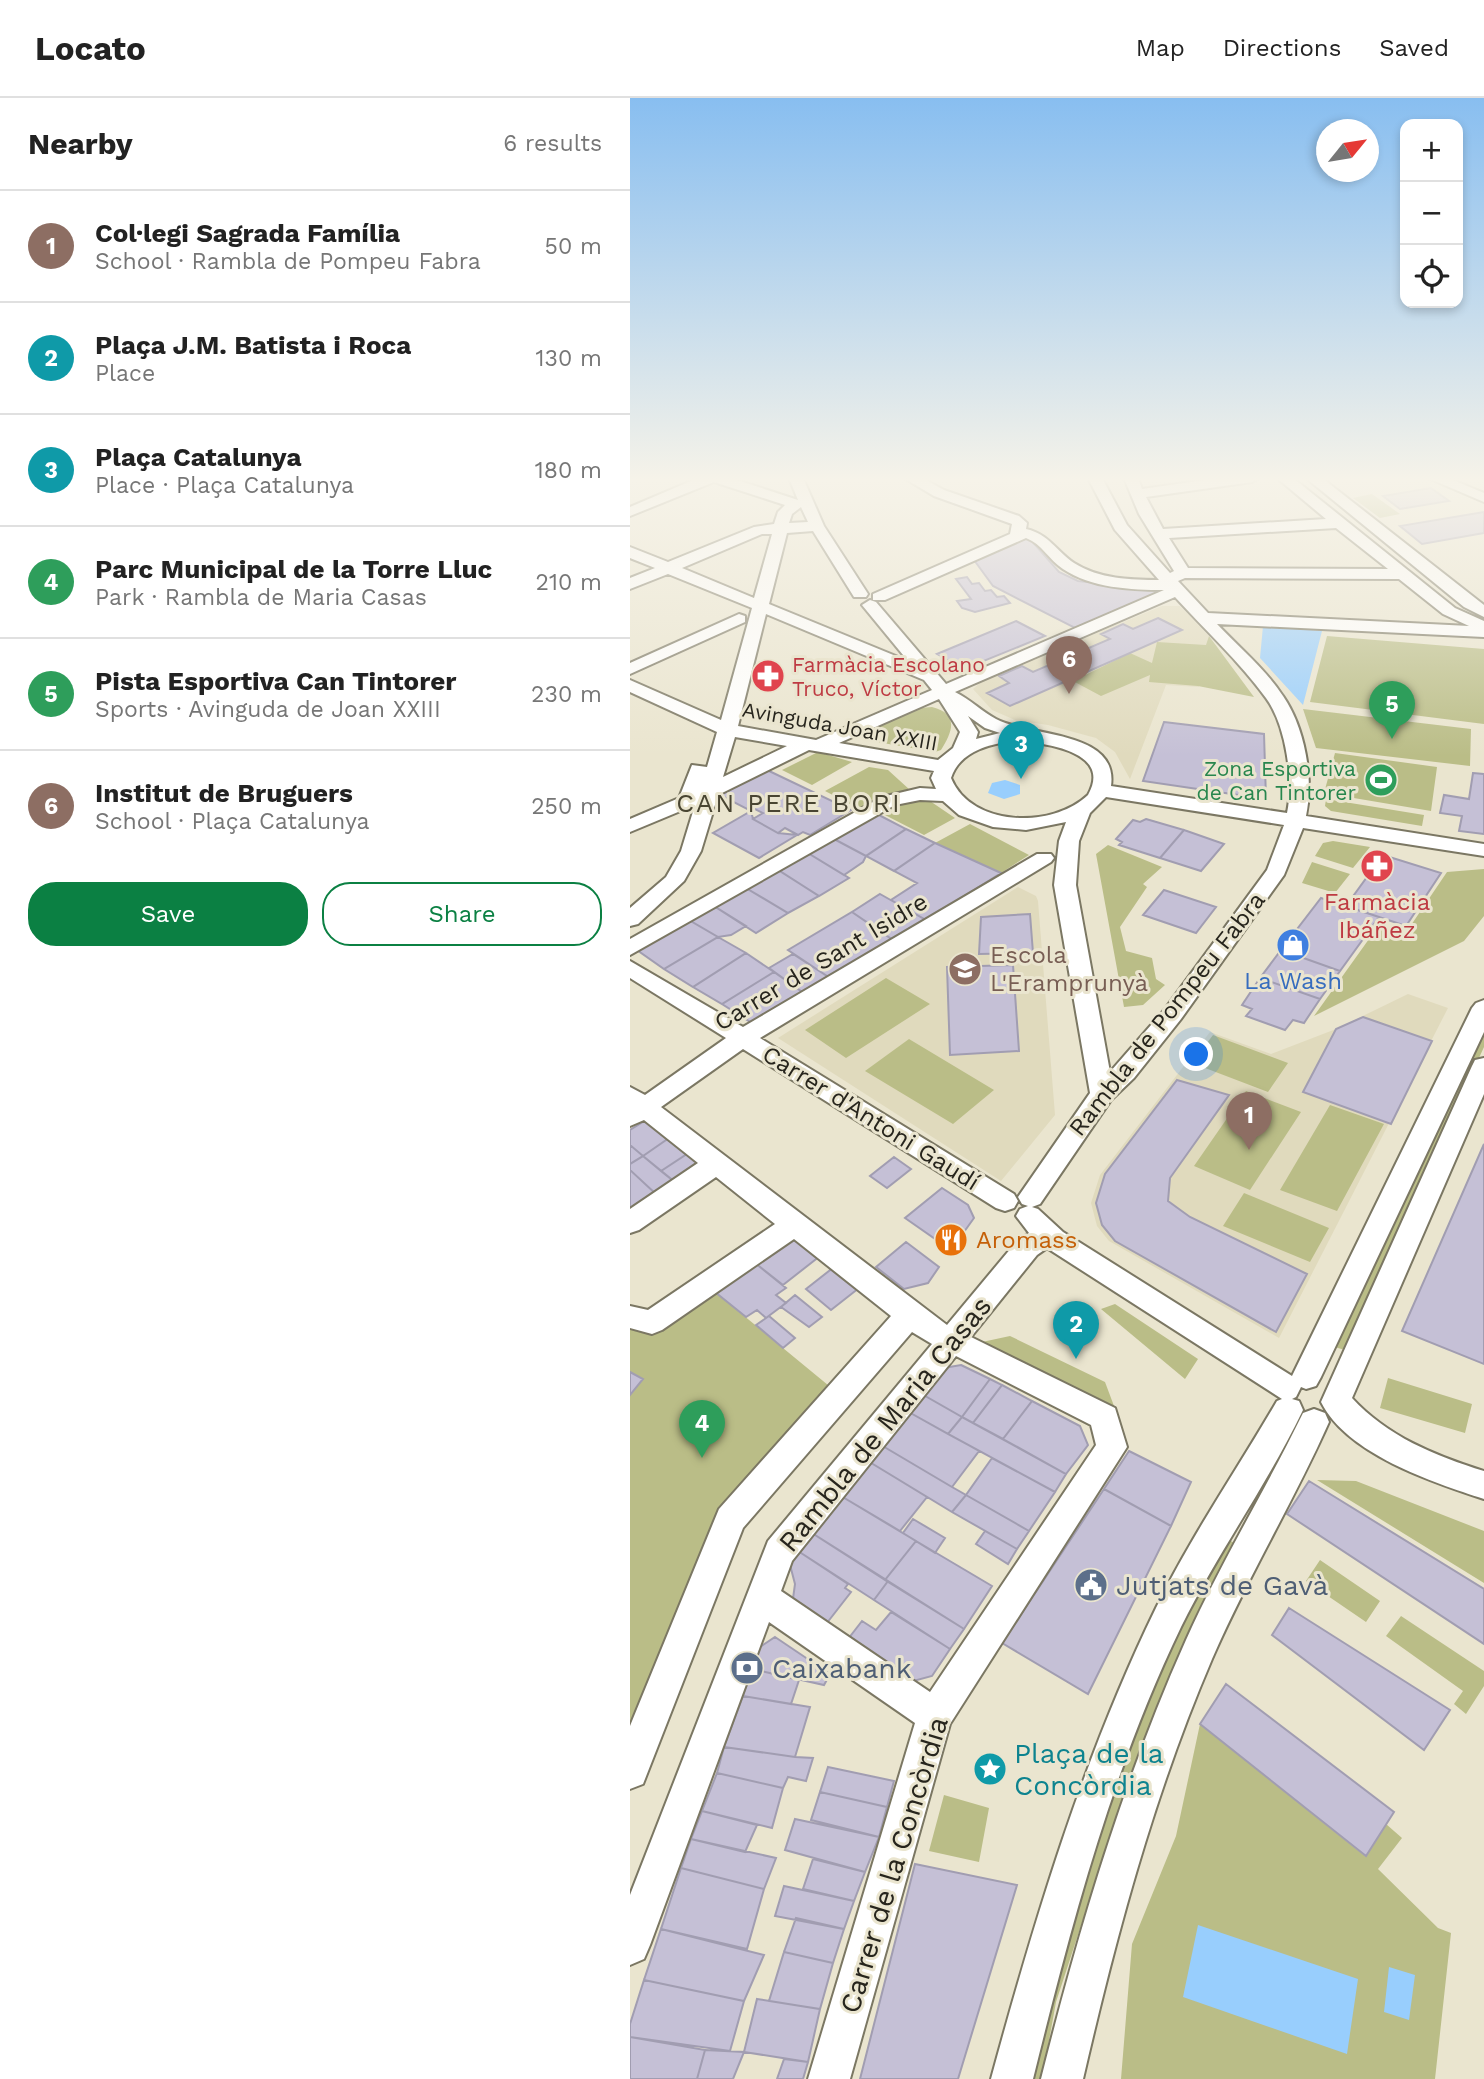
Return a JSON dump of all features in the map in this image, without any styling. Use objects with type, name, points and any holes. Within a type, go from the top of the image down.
[{"type":"street","points":[[630,584],[660,570]]},
{"type":"street","points":[[672,570],[761,604],[930,676]]},
{"type":"street","points":[[630,919],[674,881],[691,851],[770,570]]},
{"type":"street","points":[[849,570],[946,694],[969,732],[962,750]]},
{"type":"street","points":[[870,599],[930,570]]},
{"type":"street","points":[[1079,570],[1087,575],[1124,583],[1172,578],[1404,574]]},
{"type":"street","name":"Rambla de Pompeu Fabra","points":[[1028,1212],[1102,1094],[1125,1072],[1187,996],[1277,871],[1291,837],[1298,803],[1299,772],[1293,741],[1276,698],[1164,570]]},
{"type":"street","points":[[1170,570],[1172,578]]},
{"type":"street","points":[[1399,570],[1449,611],[1483,632]]},
{"type":"street","points":[[1428,570],[1484,612]]},
{"type":"street","points":[[708,792],[811,745],[946,694],[1172,578]]},
{"type":"street","points":[[1205,618],[1483,632]]},
{"type":"street","points":[[630,669],[739,620]]},
{"type":"street","name":"Avinguda Joan XXIII","points":[[630,685],[727,730],[944,767]]},
{"type":"street","points":[[946,694],[991,724],[1066,742],[1091,756],[1101,770],[1100,790],[1081,810],[1069,841],[1065,885],[1102,1094]]},
{"type":"street","points":[[630,826],[690,798],[706,741],[686,727],[677,708]]},
{"type":"street","points":[[1033,736],[994,738],[962,750],[944,767],[941,781],[946,795],[969,814],[1007,823],[1047,821],[1081,810]]},
{"type":"street","points":[[1100,790],[1484,850]]},
{"type":"street","points":[[630,948],[889,802],[920,794],[946,795]]},
{"type":"street","points":[[1007,823],[1044,858],[1065,885]]},
{"type":"street","name":"Carrer de Sant Isidre","points":[[635,1107],[743,1038],[1044,858]]},
{"type":"street","name":"Carrer d'Antoni Gaudí","points":[[630,968],[1028,1212],[1318,1405],[1439,1471],[1484,1485]]},
{"type":"street","points":[[1012,2079],[1074,1865],[1121,1727],[1169,1618],[1219,1525],[1318,1405],[1484,1008]]},
{"type":"street","points":[[1062,2079],[1088,1973],[1165,1730],[1201,1647],[1484,1066]]},
{"type":"street","points":[[635,1107],[717,1163],[929,1329],[951,1339]]},
{"type":"street","points":[[630,1223],[717,1163]]},
{"type":"street","name":"Rambla de Maria Casas","points":[[630,1945],[779,1552],[1027,1248],[1028,1212]]},
{"type":"street","points":[[630,1317],[652,1322],[795,1224]]},
{"type":"street","name":"Rambla de Maria Casas","points":[[630,1771],[730,1520],[910,1314]]},
{"type":"street","name":"Carrer de la Concòrdia","points":[[829,2079],[935,1716],[1112,1447],[1104,1417],[951,1339]]},
{"type":"street","points":[[762,1598],[935,1716]]},
{"type":"shaded area","points":[[1162,606],[1180,606],[1209,636],[1199,687],[1166,685],[1130,779],[1115,752],[1096,738],[1048,725],[1015,720],[992,710],[973,689],[982,681]]},
{"type":"shaded area","name":"Escola L'Eramprunyà","points":[[1018,887],[1036,896],[1038,901],[1055,1115],[1001,1181],[778,1038]]},
{"type":"shaded area","points":[[1408,994],[1448,1008],[1279,1338],[1109,1241],[1097,1226],[1091,1203],[1100,1175],[1210,1032],[1271,1054],[1336,1029]]},
{"type":"green space","points":[[1209,636],[1254,697],[1198,686],[1149,682],[1150,675],[1101,696],[1073,681],[1130,653],[1152,663],[1157,642],[1206,645]]},
{"type":"green space","points":[[1327,636],[1484,649],[1484,724],[1310,702]]},
{"type":"green space","points":[[932,707],[947,714],[950,719],[948,737],[941,750],[935,752],[877,742],[868,734],[871,729],[920,708]]},
{"type":"green space","points":[[1303,709],[1471,729],[1470,766],[1316,748]]},
{"type":"green space","points":[[818,752],[852,762],[812,785],[782,770]]},
{"type":"green space","name":"Zona Esportiva de Can Tintorer","points":[[1335,753],[1437,767],[1431,811],[1324,793]]},
{"type":"green space","points":[[869,767],[888,770],[910,790],[858,808],[825,791]]},
{"type":"green space","points":[[927,799],[955,818],[924,835],[885,815],[908,801]]},
{"type":"green space","points":[[1326,799],[1424,815],[1422,826],[1331,811],[1325,806]]},
{"type":"green space","points":[[970,824],[1029,855],[1001,873],[935,843]]},
{"type":"green space","points":[[1333,841],[1370,847],[1353,868],[1315,856],[1323,843]]},
{"type":"green space","points":[[1108,845],[1162,867],[1143,884],[1147,887],[1120,927],[1126,951],[1152,958],[1156,979],[1165,985],[1143,1005],[1124,1007],[1096,854]]},
{"type":"green space","points":[[1312,862],[1350,874],[1335,893],[1302,883]]},
{"type":"green space","points":[[1484,869],[1484,916],[1464,941],[1314,1016],[1379,925],[1405,934],[1447,872]]},
{"type":"green space","points":[[886,978],[930,1004],[846,1058],[805,1030]]},
{"type":"green space","points":[[1484,1020],[1484,1047],[1345,1350],[1331,1346]]},
{"type":"green space","points":[[1213,1035],[1288,1063],[1268,1092],[1192,1063]]},
{"type":"green space","points":[[909,1039],[994,1090],[953,1124],[865,1071]]},
{"type":"green space","points":[[1246,1091],[1301,1112],[1250,1190],[1194,1166]]},
{"type":"green space","points":[[1330,1105],[1384,1124],[1337,1211],[1280,1190]]},
{"type":"green space","points":[[1244,1193],[1329,1228],[1310,1262],[1223,1226]]},
{"type":"green space","points":[[715,1292],[834,1390],[714,1526],[630,1730],[630,1326],[660,1332]]},
{"type":"green space","points":[[1115,1304],[1198,1359],[1185,1379],[1101,1309]]},
{"type":"green space","points":[[1010,1336],[1105,1382],[1114,1406],[982,1342]]},
{"type":"green space","points":[[1388,1378],[1472,1404],[1465,1433],[1380,1408]]},
{"type":"green space","points":[[1317,1480],[1356,1481],[1484,1531],[1484,1583]]},
{"type":"green space","points":[[1224,1538],[1235,1543],[1152,1718],[1129,1779],[1056,2002],[1042,2079],[1024,2079],[1041,1997],[1141,1706]]},
{"type":"green space","points":[[1320,1560],[1380,1601],[1366,1622],[1306,1581]]},
{"type":"green space","points":[[1401,1616],[1484,1671],[1484,1686],[1466,1714],[1454,1704],[1463,1691],[1386,1636]]},
{"type":"green space","points":[[1200,1724],[1365,1856],[1386,1824],[1402,1838],[1378,1869],[1438,1928],[1451,1933],[1435,2079],[1121,2079],[1132,1944],[1176,1836]]},
{"type":"green space","points":[[944,1795],[989,1808],[979,1862],[929,1851]]},
{"type":"water","points":[[1263,626],[1322,631],[1303,705],[1260,658]]},
{"type":"water","points":[[1005,780],[1020,785],[1020,794],[1004,799],[988,793],[992,783]]},
{"type":"water","points":[[1198,1925],[1358,1979],[1347,2054],[1183,1997]]},
{"type":"water","points":[[1389,1967],[1415,1975],[1409,2020],[1384,2012]]},
{"type":"building","points":[[982,570],[1058,570],[1078,581],[1153,589],[1160,594],[1077,629],[993,586]]},
{"type":"building","points":[[967,577],[972,584],[979,583],[985,591],[991,590],[997,597],[1004,596],[1010,603],[975,612],[962,608],[957,601],[971,599],[956,579]]},
{"type":"building","points":[[1158,618],[1182,630],[1010,706],[987,693],[1009,683],[999,676],[1022,666],[1033,672],[1110,639],[1101,634],[1123,624],[1133,629]]},
{"type":"building","points":[[1016,621],[1045,636],[964,669],[937,654]]},
{"type":"building","points":[[1164,722],[1264,734],[1266,799],[1143,781]]},
{"type":"building","points":[[767,770],[851,810],[810,835],[803,832],[798,835],[785,828],[778,833],[753,819],[763,813],[751,807],[747,809],[720,795]]},
{"type":"building","points":[[1473,773],[1484,774],[1484,834],[1459,831],[1462,816],[1440,813],[1444,795],[1469,799]]},
{"type":"building","points":[[751,811],[753,819],[778,833],[797,835],[759,858],[713,833]]},
{"type":"building","points":[[877,814],[906,829],[866,856],[834,839]]},
{"type":"building","points":[[1146,819],[1184,830],[1160,858],[1119,845],[1122,842],[1116,839],[1133,820],[1140,822]]},
{"type":"building","points":[[906,829],[935,843],[894,871],[866,856]]},
{"type":"building","points":[[1184,830],[1224,844],[1201,871],[1160,858]]},
{"type":"building","points":[[834,839],[866,856],[863,862],[844,875],[808,853]]},
{"type":"building","points":[[935,843],[1001,873],[926,920],[891,900],[917,883],[894,871]]},
{"type":"building","points":[[808,853],[849,878],[819,896],[780,871]]},
{"type":"building","points":[[1383,855],[1441,873],[1406,926],[1346,906]]},
{"type":"building","points":[[778,870],[819,896],[788,913],[746,888]]},
{"type":"building","points":[[746,888],[788,913],[756,933],[714,906]]},
{"type":"building","points":[[1164,890],[1216,907],[1196,933],[1143,915]]},
{"type":"building","points":[[880,894],[926,920],[893,940],[852,912]]},
{"type":"building","points":[[1321,898],[1379,917],[1340,971],[1281,950]]},
{"type":"building","points":[[714,906],[746,926],[731,935],[718,937],[689,920]]},
{"type":"building","points":[[852,912],[893,940],[830,978],[788,950]]},
{"type":"building","points":[[1030,914],[1033,953],[979,954],[981,917]]},
{"type":"building","points":[[689,920],[718,937],[664,969],[637,950]]},
{"type":"building","points":[[718,937],[746,953],[693,987],[664,969]]},
{"type":"building","points":[[1281,950],[1340,971],[1320,999],[1260,978]]},
{"type":"building","points":[[746,953],[774,972],[722,1004],[693,987]]},
{"type":"building","points":[[793,954],[830,978],[805,994],[769,968]]},
{"type":"building","points":[[1013,965],[1019,1051],[950,1055],[947,967]]},
{"type":"building","points":[[774,972],[805,994],[755,1025],[722,1004]]},
{"type":"building","points":[[1260,978],[1320,999],[1304,1023],[1293,1020],[1285,1030],[1246,1016],[1252,1009],[1242,1005]]},
{"type":"building","points":[[1363,1017],[1432,1041],[1391,1124],[1303,1092],[1336,1029]]},
{"type":"building","points":[[1177,1080],[1229,1095],[1170,1178],[1168,1201],[1190,1217],[1307,1274],[1276,1332],[1115,1241],[1102,1225],[1096,1203],[1105,1174]]},
{"type":"building","points":[[646,1120],[669,1138],[643,1156],[630,1145],[630,1130]]},
{"type":"building","points":[[669,1138],[687,1154],[661,1171],[643,1156]]},
{"type":"building","points":[[1484,1144],[1484,1364],[1402,1331]]},
{"type":"building","points":[[630,1145],[643,1156],[630,1164]]},
{"type":"building","points":[[687,1154],[703,1165],[676,1183],[661,1171]]},
{"type":"building","points":[[643,1156],[676,1183],[657,1195],[630,1170],[630,1164]]},
{"type":"building","points":[[894,1157],[911,1169],[887,1188],[870,1176]]},
{"type":"building","points":[[630,1170],[657,1195],[630,1212]]},
{"type":"building","points":[[942,1188],[968,1205],[974,1218],[951,1250],[905,1218]]},
{"type":"building","points":[[793,1235],[820,1256],[783,1285],[755,1263]]},
{"type":"building","points":[[906,1242],[939,1267],[928,1283],[904,1289],[876,1267]]},
{"type":"building","points":[[755,1263],[786,1288],[776,1295],[786,1303],[766,1318],[757,1310],[746,1317],[715,1292]]},
{"type":"building","points":[[834,1267],[859,1288],[831,1310],[806,1289]]},
{"type":"building","points":[[795,1295],[822,1317],[809,1327],[781,1307]]},
{"type":"building","points":[[769,1316],[795,1338],[783,1348],[756,1325]]},
{"type":"building","points":[[961,1365],[990,1379],[962,1417],[920,1393],[938,1369]]},
{"type":"building","points":[[630,1372],[643,1379],[630,1395]]},
{"type":"building","points":[[990,1379],[1002,1385],[973,1423],[962,1417]]},
{"type":"building","points":[[1002,1385],[1032,1401],[1003,1439],[973,1423]]},
{"type":"building","points":[[920,1393],[962,1417],[948,1434],[907,1411]]},
{"type":"building","points":[[1032,1401],[1080,1426],[1088,1445],[1066,1474],[1003,1439]]},
{"type":"building","points":[[907,1411],[979,1451],[952,1487],[881,1445]]},
{"type":"building","points":[[962,1417],[1066,1474],[1055,1492],[948,1434]]},
{"type":"building","points":[[881,1445],[966,1495],[952,1512],[868,1461]]},
{"type":"building","points":[[1129,1451],[1191,1482],[1171,1526],[1104,1489]]},
{"type":"building","points":[[992,1458],[1055,1492],[1029,1531],[966,1495]]},
{"type":"building","points":[[868,1461],[927,1497],[900,1531],[841,1496]]},
{"type":"building","points":[[1309,1481],[1484,1589],[1484,1644],[1287,1514]]},
{"type":"building","name":"Jutjats de Gavà","points":[[1104,1489],[1171,1526],[1088,1694],[1002,1643]]},
{"type":"building","points":[[966,1495],[1029,1531],[1017,1549],[952,1512]]},
{"type":"building","points":[[841,1496],[916,1541],[885,1580],[812,1533]]},
{"type":"building","points":[[913,1519],[945,1538],[935,1553],[903,1533]]},
{"type":"building","points":[[985,1531],[1017,1549],[1008,1564],[976,1544]]},
{"type":"building","points":[[812,1533],[888,1581],[874,1600],[798,1551]]},
{"type":"building","points":[[916,1541],[992,1586],[964,1629],[885,1580]]},
{"type":"building","points":[[798,1551],[848,1584],[845,1588],[851,1592],[823,1628],[792,1606],[795,1584],[789,1561]]},
{"type":"building","points":[[888,1581],[964,1629],[950,1649],[874,1600]]},
{"type":"building","points":[[1289,1608],[1450,1710],[1424,1750],[1272,1635]]},
{"type":"building","points":[[891,1612],[950,1649],[932,1676],[906,1683],[845,1643],[862,1621],[876,1630]]},
{"type":"building","points":[[775,1637],[830,1674],[824,1685],[752,1669],[757,1649]]},
{"type":"building","points":[[752,1669],[799,1680],[791,1704],[743,1696]]},
{"type":"building","points":[[1226,1684],[1394,1812],[1366,1856],[1200,1724]]},
{"type":"building","points":[[743,1696],[810,1707],[795,1757],[724,1747]]},
{"type":"building","points":[[724,1747],[813,1758],[806,1781],[788,1777],[783,1788],[717,1773]]},
{"type":"building","points":[[828,1767],[894,1781],[887,1807],[820,1792]]},
{"type":"building","points":[[717,1773],[783,1788],[772,1828],[702,1811]]},
{"type":"building","points":[[820,1792],[887,1807],[879,1837],[811,1820]]},
{"type":"building","points":[[702,1811],[757,1825],[745,1852],[691,1839]]},
{"type":"building","points":[[795,1819],[879,1837],[865,1872],[785,1850]]},
{"type":"building","points":[[691,1839],[776,1858],[764,1889],[681,1868]]},
{"type":"building","points":[[813,1859],[865,1872],[854,1901],[803,1889]]},
{"type":"building","points":[[915,1864],[1017,1885],[958,2079],[860,2079]]},
{"type":"building","points":[[681,1868],[764,1889],[747,1949],[661,1929]]},
{"type":"building","points":[[784,1886],[854,1901],[844,1929],[775,1916]]},
{"type":"building","points":[[796,1918],[844,1929],[833,1963],[784,1952]]},
{"type":"building","points":[[661,1929],[764,1955],[744,2001],[644,1980]]},
{"type":"building","points":[[784,1952],[833,1963],[820,2009],[769,2001]]},
{"type":"building","points":[[644,1980],[744,2001],[730,2051],[630,2037],[630,2024]]},
{"type":"building","points":[[757,1999],[820,2009],[808,2062],[744,2052]]},
{"type":"building","points":[[630,2037],[705,2050],[697,2079],[630,2079]]},
{"type":"building","points":[[705,2050],[744,2052],[733,2079],[697,2079]]},
{"type":"building","points":[[784,2059],[808,2062],[803,2079],[777,2079]]},
{"type":"place","name":"Farmàcia Escolano Truco, Víctor","points":[[768,676]]},
{"type":"place","name":"Institut de Bruguers","points":[[1069,694]]},
{"type":"place","name":"Pista Esportiva Can Tintorer","points":[[1392,739]]},
{"type":"place","name":"Plaça Catalunya","points":[[1021,779]]},
{"type":"place","name":"Zona Esportiva de Can Tintorer","points":[[1381,780]]},
{"type":"place","name":"Farmàcia Ibáñez","points":[[1377,866]]},
{"type":"place","name":"La Wash","points":[[1293,945]]},
{"type":"place","name":"Escola L'Eramprunyà","points":[[965,969]]},
{"type":"place","name":"Col·legi Sagrada Família","points":[[1249,1150]]},
{"type":"place","name":"Aromass","points":[[951,1240]]},
{"type":"place","name":"Plaça J.M. Batista i Roca","points":[[1076,1359]]},
{"type":"place","name":"Parc Municipal de la Torre Lluc","points":[[702,1458]]},
{"type":"place","name":"Jutjats de Gavà","points":[[1091,1585]]},
{"type":"place","name":"Caixabank","points":[[747,1668]]},
{"type":"place","name":"Plaça de la Concòrdia","points":[[990,1769]]},
{"type":"district","name":"CAN PERE BORI","points":[[789,803]]}]
